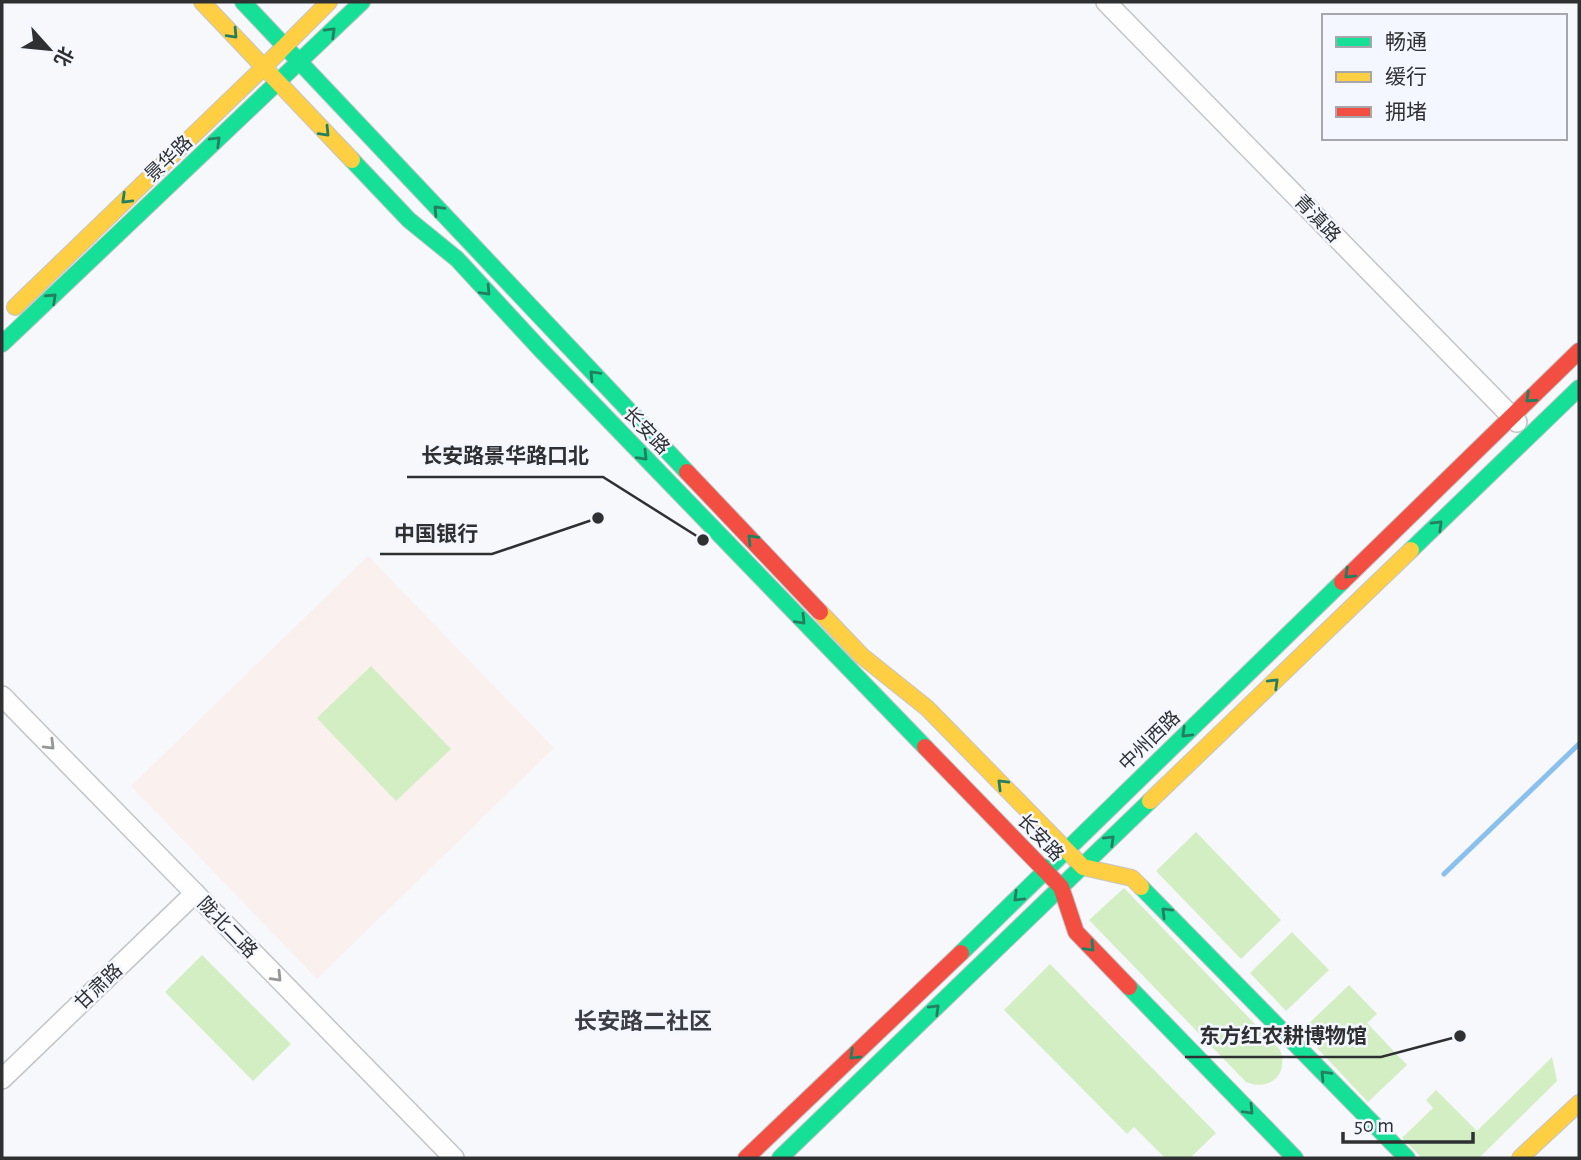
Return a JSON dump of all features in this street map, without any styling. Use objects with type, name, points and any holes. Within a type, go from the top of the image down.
[{"type":"main road","name":"长安路","points":[[202,2],[410,220],[457,259],[560,370],[1061,887]]},
{"type":"main road","name":"长安路","points":[[243,2],[862,656],[927,708],[1083,867]]},
{"type":"main road","name":"景华路","points":[[2,320],[329,2]]},
{"type":"main road","name":"景华路","points":[[2,344],[362,2]]},
{"type":"main road","name":"中州西路","points":[[746,1158],[1045,872],[1579,351]]},
{"type":"main road","points":[[780,1158],[1579,388]]},
{"type":"main road","points":[[1083,867],[1132,878],[1408,1158]]},
{"type":"main road","points":[[1061,887],[1076,932],[1295,1158]]},
{"type":"main road","points":[[1520,1158],[1579,1102]]},
{"type":"main road","points":[[1539,1158],[1579,1120]]},
{"type":"street","name":"青滇路","points":[[1106,2],[1530,435]]},
{"type":"street","name":"陇北二路","points":[[2,696],[454,1158]]},
{"type":"street","name":"甘肃路","points":[[2,1079],[195,893]]},
{"type":"shaded area","points":[[368,556],[554,748],[317,979],[131,786]]},
{"type":"green space","points":[[371,666],[451,749],[396,801],[317,718]]},
{"type":"green space","points":[[1196,832],[1281,920],[1241,959],[1156,871]]},
{"type":"green space","points":[[1124,888],[1280,1050],[1282,1067],[1270,1083],[1263,1085],[1246,1082],[1089,920]]},
{"type":"green space","points":[[1292,932],[1329,970],[1286,1011],[1250,973]]},
{"type":"green space","points":[[202,955],[291,1044],[253,1081],[165,992]]},
{"type":"green space","points":[[1050,964],[1216,1133],[1190,1158],[1165,1158],[1134,1127],[1127,1134],[1004,1010]]},
{"type":"green space","points":[[1349,985],[1377,1014],[1367,1023],[1407,1065],[1368,1102],[1301,1031]]},
{"type":"green space","points":[[1552,1057],[1557,1081],[1479,1158],[1422,1158],[1402,1138],[1433,1108],[1426,1100],[1436,1090],[1477,1131]]},
{"type":"waterway","points":[[1444,874],[1579,744]]},
{"type":"traffic: fast","points":[[243,2],[687,472]]},
{"type":"traffic: fast","points":[[2,344],[362,2]]},
{"type":"traffic: fast","points":[[352,160],[409,220],[457,259],[541,350],[925,747]]},
{"type":"traffic: fast","points":[[1411,550],[1579,388]]},
{"type":"traffic: fast","points":[[961,953],[1342,582]]},
{"type":"traffic: fast","points":[[780,1158],[1150,801]]},
{"type":"traffic: fast","points":[[1141,887],[1407,1158]]},
{"type":"traffic: fast","points":[[1129,987],[1295,1158]]},
{"type":"traffic: slow","points":[[202,2],[352,160]]},
{"type":"traffic: slow","points":[[15,307],[329,2]]},
{"type":"traffic: slow","points":[[1150,801],[1411,550]]},
{"type":"traffic: slow","points":[[820,612],[862,656],[927,708],[1083,867],[1132,878],[1141,887]]},
{"type":"traffic: slow","points":[[1520,1158],[1579,1103]]},
{"type":"traffic: jam","points":[[1342,582],[1579,351]]},
{"type":"traffic: jam","points":[[687,472],[820,612]]},
{"type":"traffic: jam","points":[[925,747],[1061,887],[1076,932],[1129,987]]},
{"type":"traffic: jam","points":[[746,1158],[961,953]]},
{"type":"place","name":"中国银行","points":[[598,518]]},
{"type":"place","name":"长安路景华路口北","points":[[703,540]]},
{"type":"place","name":"东方红农耕博物馆","points":[[1460,1036]]},
{"type":"district","name":"长安路二社区","points":[[643,1021]]}]
